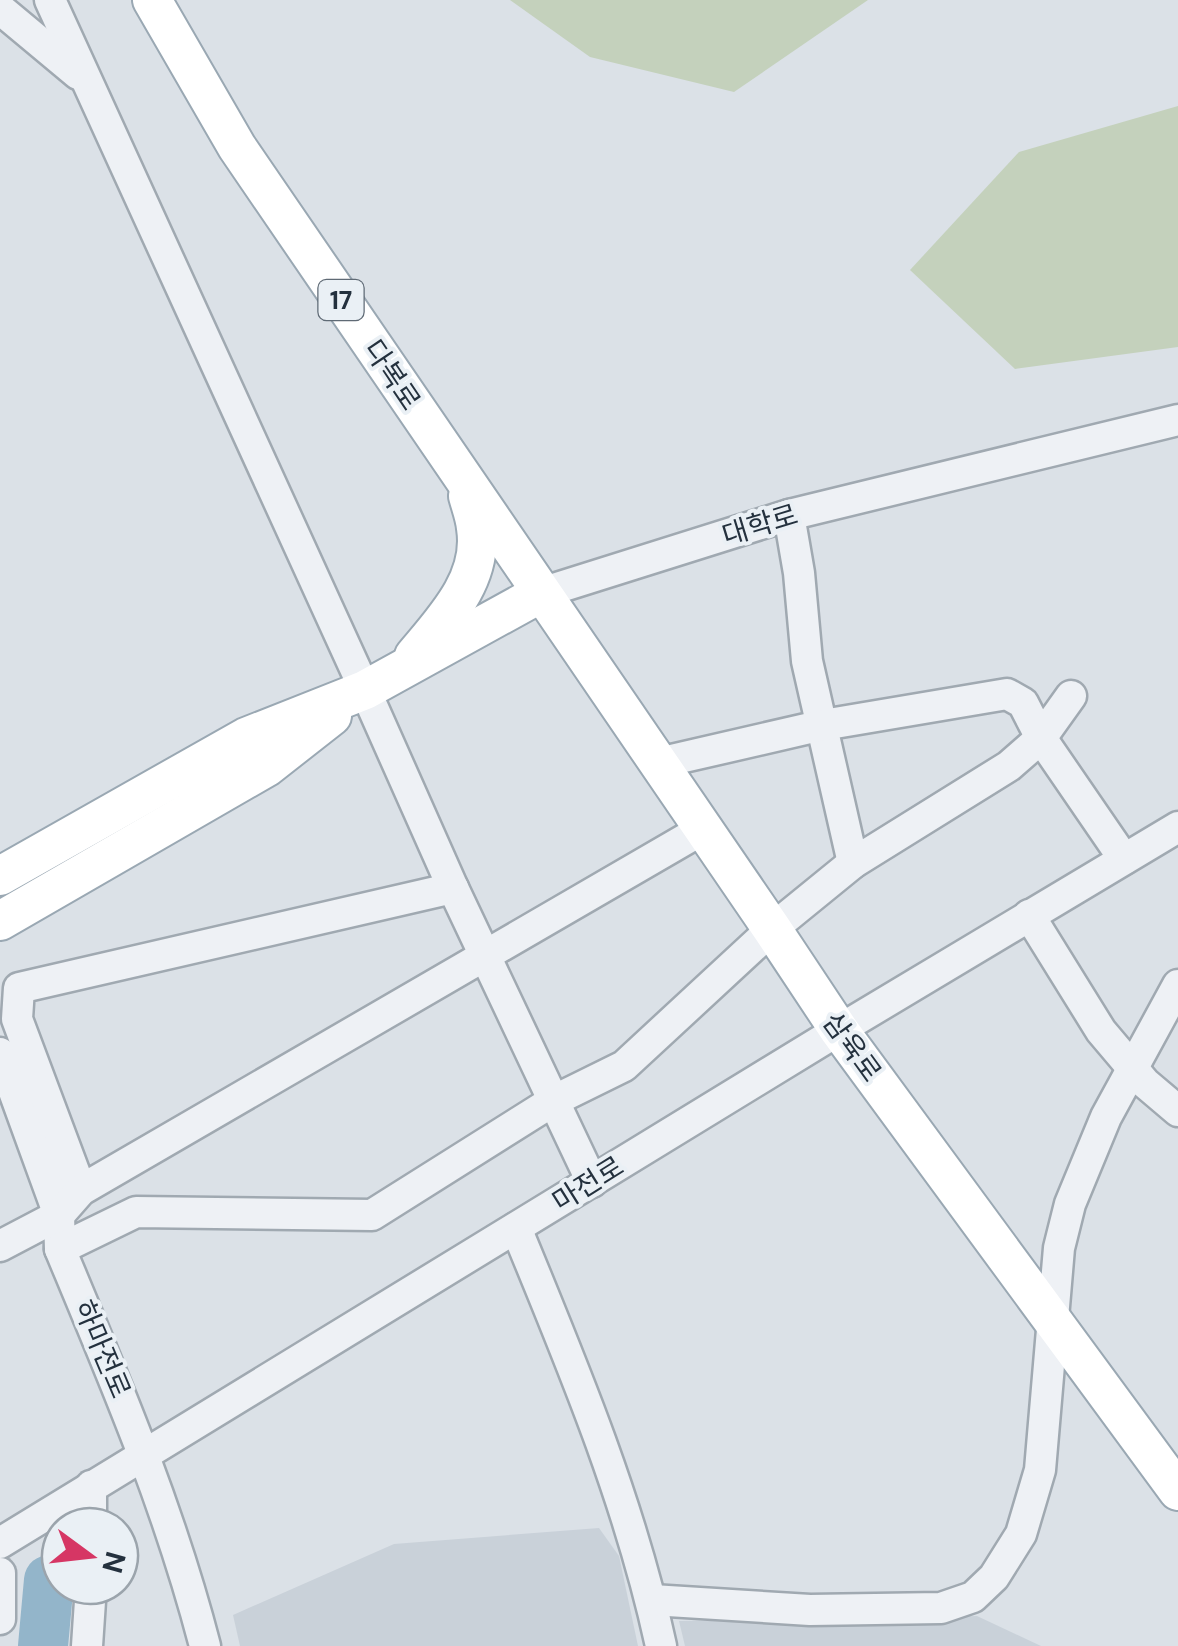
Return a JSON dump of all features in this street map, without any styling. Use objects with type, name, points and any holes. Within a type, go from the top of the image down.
[{"type":"main road","name":"다복로","points":[[152,0],[236,147],[541,593]]},
{"type":"main road","name":"17","points":[[403,670],[457,602],[474,572],[477,531],[463,480]]},
{"type":"main road","name":"대학로","points":[[0,876],[246,737],[365,690],[541,593]]},
{"type":"main road","name":"삼육로","points":[[541,593],[839,1030],[1178,1492]]},
{"type":"main road","name":"대학로","points":[[0,921],[267,767],[365,690]]},
{"type":"street","points":[[50,0],[453,888],[592,1182]]},
{"type":"street","points":[[0,9],[85,79]]},
{"type":"street","name":"대학로","points":[[541,593],[789,515],[1178,420]]},
{"type":"street","points":[[789,515],[807,661],[853,863]]},
{"type":"street","points":[[658,763],[823,725],[1007,694],[1023,703],[1041,738],[1124,859]]},
{"type":"street","points":[[60,1249],[136,1212],[372,1215],[553,1101],[624,1066],[772,929],[853,863],[1009,766],[1041,738],[1071,696]]},
{"type":"street","name":"마전로","points":[[0,1543],[1178,827]]},
{"type":"street","points":[[0,1246],[58,1215],[82,1190],[703,828]]},
{"type":"street","points":[[82,1190],[16,1019],[18,988],[453,888]]},
{"type":"street","points":[[1029,916],[1101,1031],[1144,1084],[1178,1111]]},
{"type":"street","points":[[652,1600],[810,1610],[940,1608],[974,1597],[994,1577],[1021,1534],[1040,1470],[1059,1248],[1070,1204],[1106,1117],[1178,985]]},
{"type":"street","name":"하마전로","points":[[0,1054],[58,1215],[60,1249],[144,1452],[205,1646]]},
{"type":"street","points":[[516,1228],[607,1458],[652,1600],[662,1646]]},
{"type":"street","points":[[91,1486],[91,1506]]},
{"type":"street","points":[[0,1572],[0,1618]]},
{"type":"street","points":[[86,1646],[89,1606]]},
{"type":"shaded area","points":[[599,1528],[619,1556],[638,1646],[240,1646],[233,1615],[394,1544]]},
{"type":"shaded area","points":[[977,1616],[1041,1646],[685,1646],[679,1621]]},
{"type":"green space","points":[[510,0],[868,0],[734,92],[590,57]]},
{"type":"green space","points":[[1178,106],[1178,347],[1015,369],[910,270],[1019,152]]},
{"type":"waterway","points":[[43,1646],[47,1606]]}]
